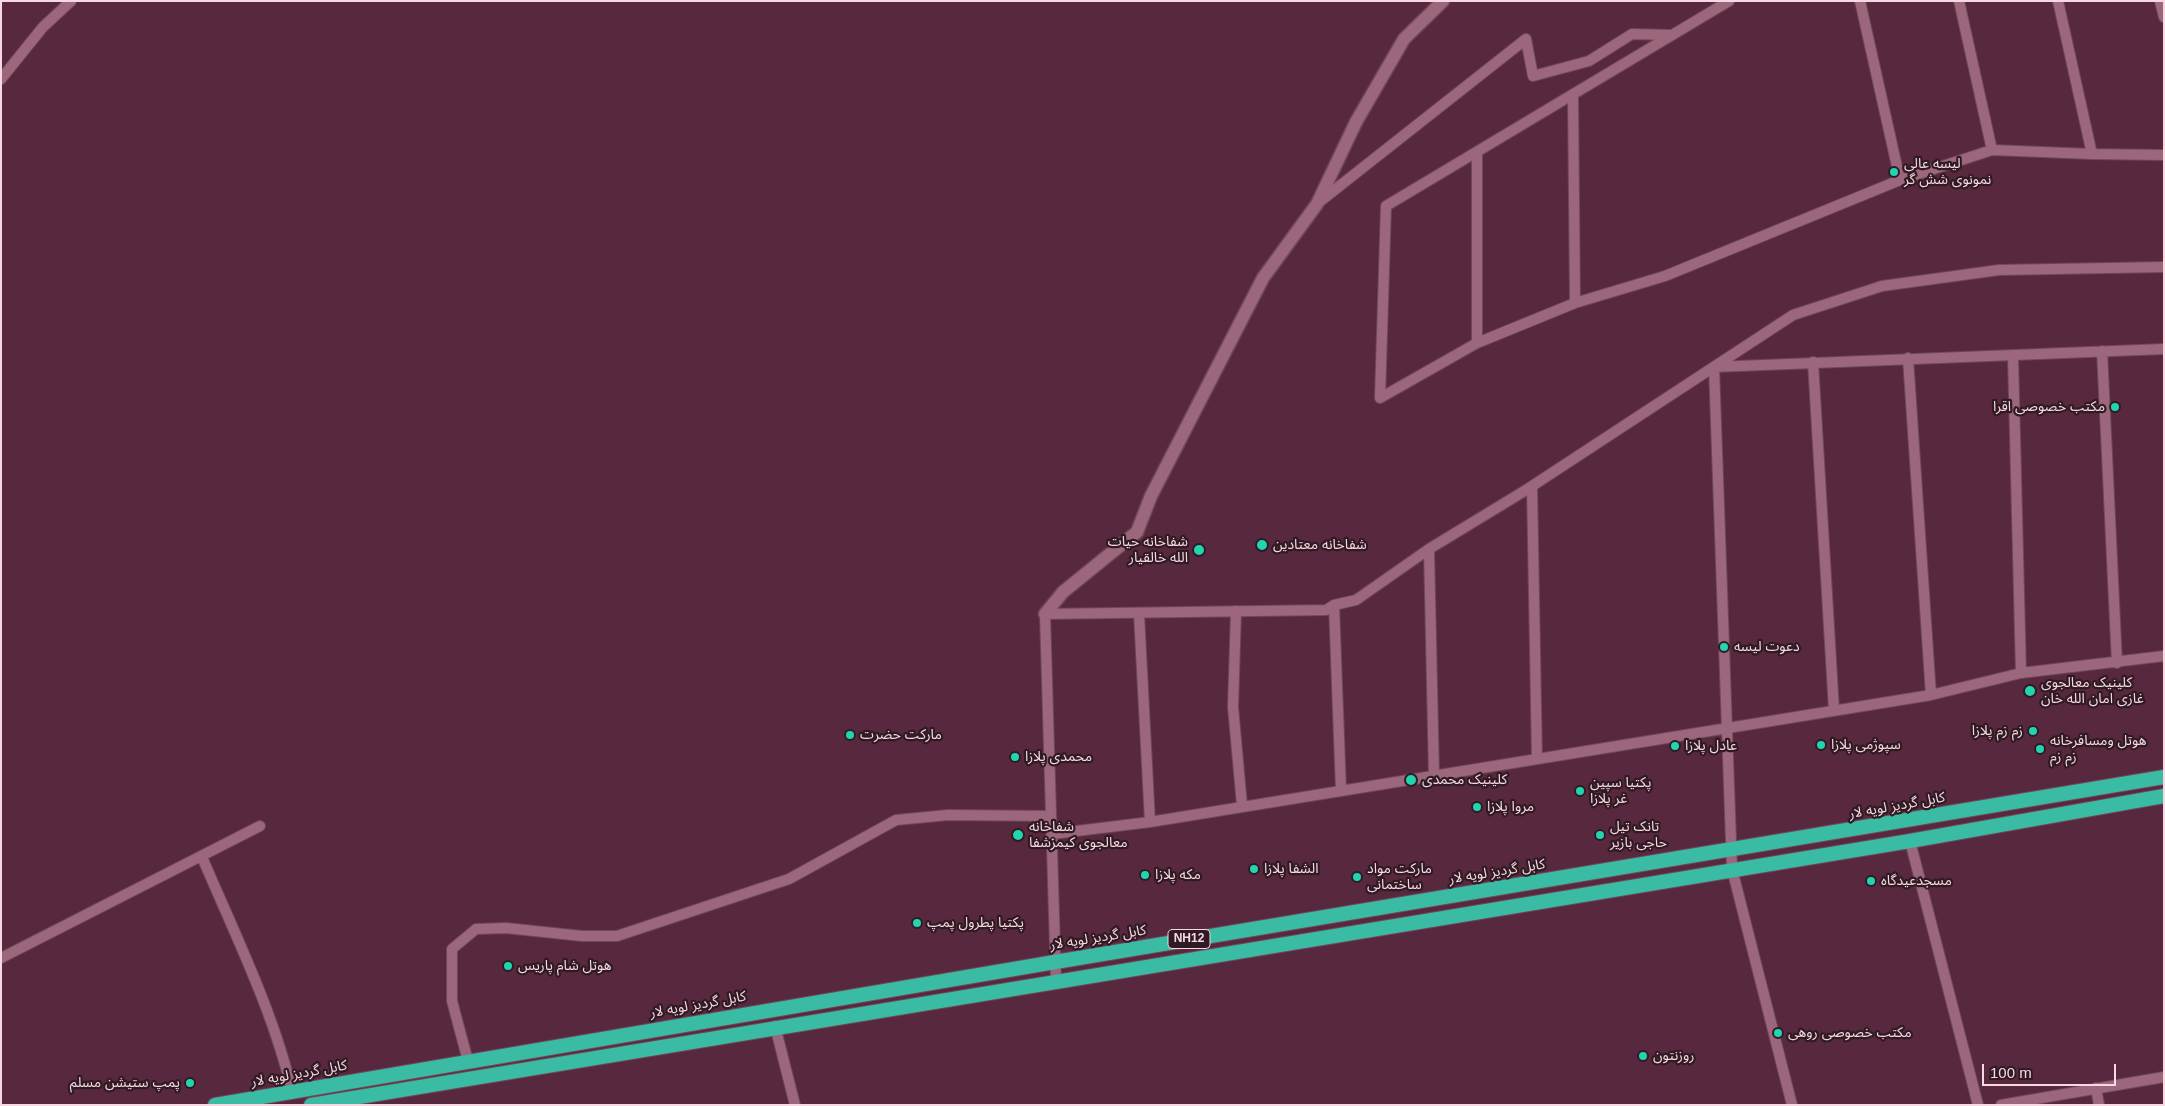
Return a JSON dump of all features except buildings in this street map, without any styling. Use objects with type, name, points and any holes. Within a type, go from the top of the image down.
[{"type":"highway","name":"کابل گردیز لویه لار","points":[[215,1105],[468,1060],[2164,777]]},
{"type":"highway","name":"NH12","points":[[311,1105],[774,1026],[1910,841],[2164,796]]},
{"type":"street","points":[[1,79],[43,27],[71,1]]},
{"type":"street","points":[[1056,981],[1045,614],[1063,592],[1137,532],[1151,496],[1263,278],[1317,204],[1356,122],[1404,39],[1443,1]]},
{"type":"street","points":[[1729,1],[1386,206],[1380,398],[1477,343],[1575,303],[1665,276],[1900,180],[1992,150],[2164,155]]},
{"type":"street","points":[[1860,1],[1900,180]]},
{"type":"street","points":[[1959,1],[1992,150]]},
{"type":"street","points":[[2058,1],[2092,154]]},
{"type":"street","points":[[2160,1],[2164,17]]},
{"type":"street","points":[[1317,204],[1526,39],[1533,76],[1589,61],[1632,34],[1672,35]]},
{"type":"street","points":[[1573,95],[1575,303]]},
{"type":"street","points":[[1477,153],[1477,343]]},
{"type":"street","points":[[1045,614],[1326,610],[1334,605],[1356,600],[1430,549],[1532,486],[1793,315],[1882,286],[1999,270],[2164,267]]},
{"type":"street","points":[[1714,367],[1908,358],[2013,356],[2164,348]]},
{"type":"street","points":[[2102,351],[2117,663]]},
{"type":"street","points":[[2013,356],[2021,673]]},
{"type":"street","points":[[1908,358],[1930,694]]},
{"type":"street","points":[[1813,362],[1834,710]]},
{"type":"street","points":[[1714,367],[1732,869],[1792,1105]]},
{"type":"street","points":[[1532,486],[1537,759]]},
{"type":"street","points":[[1430,549],[1434,776]]},
{"type":"street","points":[[1334,605],[1341,790]]},
{"type":"street","points":[[1236,611],[1233,707],[1242,805]]},
{"type":"street","points":[[1139,614],[1150,822]]},
{"type":"street","points":[[1052,834],[1150,822],[1242,805],[1727,728],[1930,694],[2021,673],[2164,656]]},
{"type":"street","points":[[468,1060],[452,1001],[452,950],[476,929],[506,928],[582,936],[616,936],[789,878],[896,820],[948,815],[1051,816]]},
{"type":"street","points":[[1,958],[260,826]]},
{"type":"street","points":[[1910,841],[1978,1105]]},
{"type":"street","points":[[202,857],[263,1004],[287,1071],[292,1092]]},
{"type":"street","points":[[774,1026],[795,1105]]},
{"type":"street","points":[[2002,1105],[2027,1103],[2096,1088],[2164,1077]]},
{"type":"street","points":[[2096,1088],[2099,1105]]},
{"type":"place","name":"لیسه عالی نمونوی شش گر","points":[[1894,172]]},
{"type":"place","name":"مکتب خصوصی اقرا","points":[[2115,407]]},
{"type":"place","name":"شفاخانه معتادین","points":[[1262,545]]},
{"type":"place","name":"شفاخانه حیات الله خالقیار","points":[[1199,550]]},
{"type":"place","name":"دعوت لیسه","points":[[1724,647]]},
{"type":"place","name":"کلینیک معالجوی غازی امان الله خان","points":[[2030,691]]},
{"type":"place","name":"زم زم پلازا","points":[[2033,731]]},
{"type":"place","name":"مارکت حضرت","points":[[850,735]]},
{"type":"place","name":"سپوژمی پلازا","points":[[1821,745]]},
{"type":"place","name":"عادل پلازا","points":[[1675,746]]},
{"type":"place","name":"هوتل ومسافرخانه زم زم","points":[[2040,749]]},
{"type":"place","name":"محمدی پلازا","points":[[1015,757]]},
{"type":"place","name":"کلینیک محمدی","points":[[1411,780]]},
{"type":"place","name":"پکتیا سپین غر پلازا","points":[[1580,791]]},
{"type":"place","name":"مروا پلازا","points":[[1477,807]]},
{"type":"place","name":"شفاخانه معالجوی کیمزشفا","points":[[1018,835]]},
{"type":"place","name":"تانک تیل حاجی بازیر","points":[[1600,835]]},
{"type":"place","name":"الشفا پلازا","points":[[1254,869]]},
{"type":"place","name":"مکه پلازا","points":[[1145,875]]},
{"type":"place","name":"مارکت مواد ساختمانی","points":[[1357,877]]},
{"type":"place","name":"مسجدعیدگاه","points":[[1871,881]]},
{"type":"place","name":"پکتیا پطرول پمپ","points":[[917,923]]},
{"type":"place","name":"هوتل شام پاریس","points":[[508,966]]},
{"type":"place","name":"مکتب خصوصی روهی","points":[[1778,1033]]},
{"type":"place","name":"روزنتون","points":[[1643,1056]]},
{"type":"place","name":"پمپ ستیشن مسلم","points":[[190,1083]]}]
